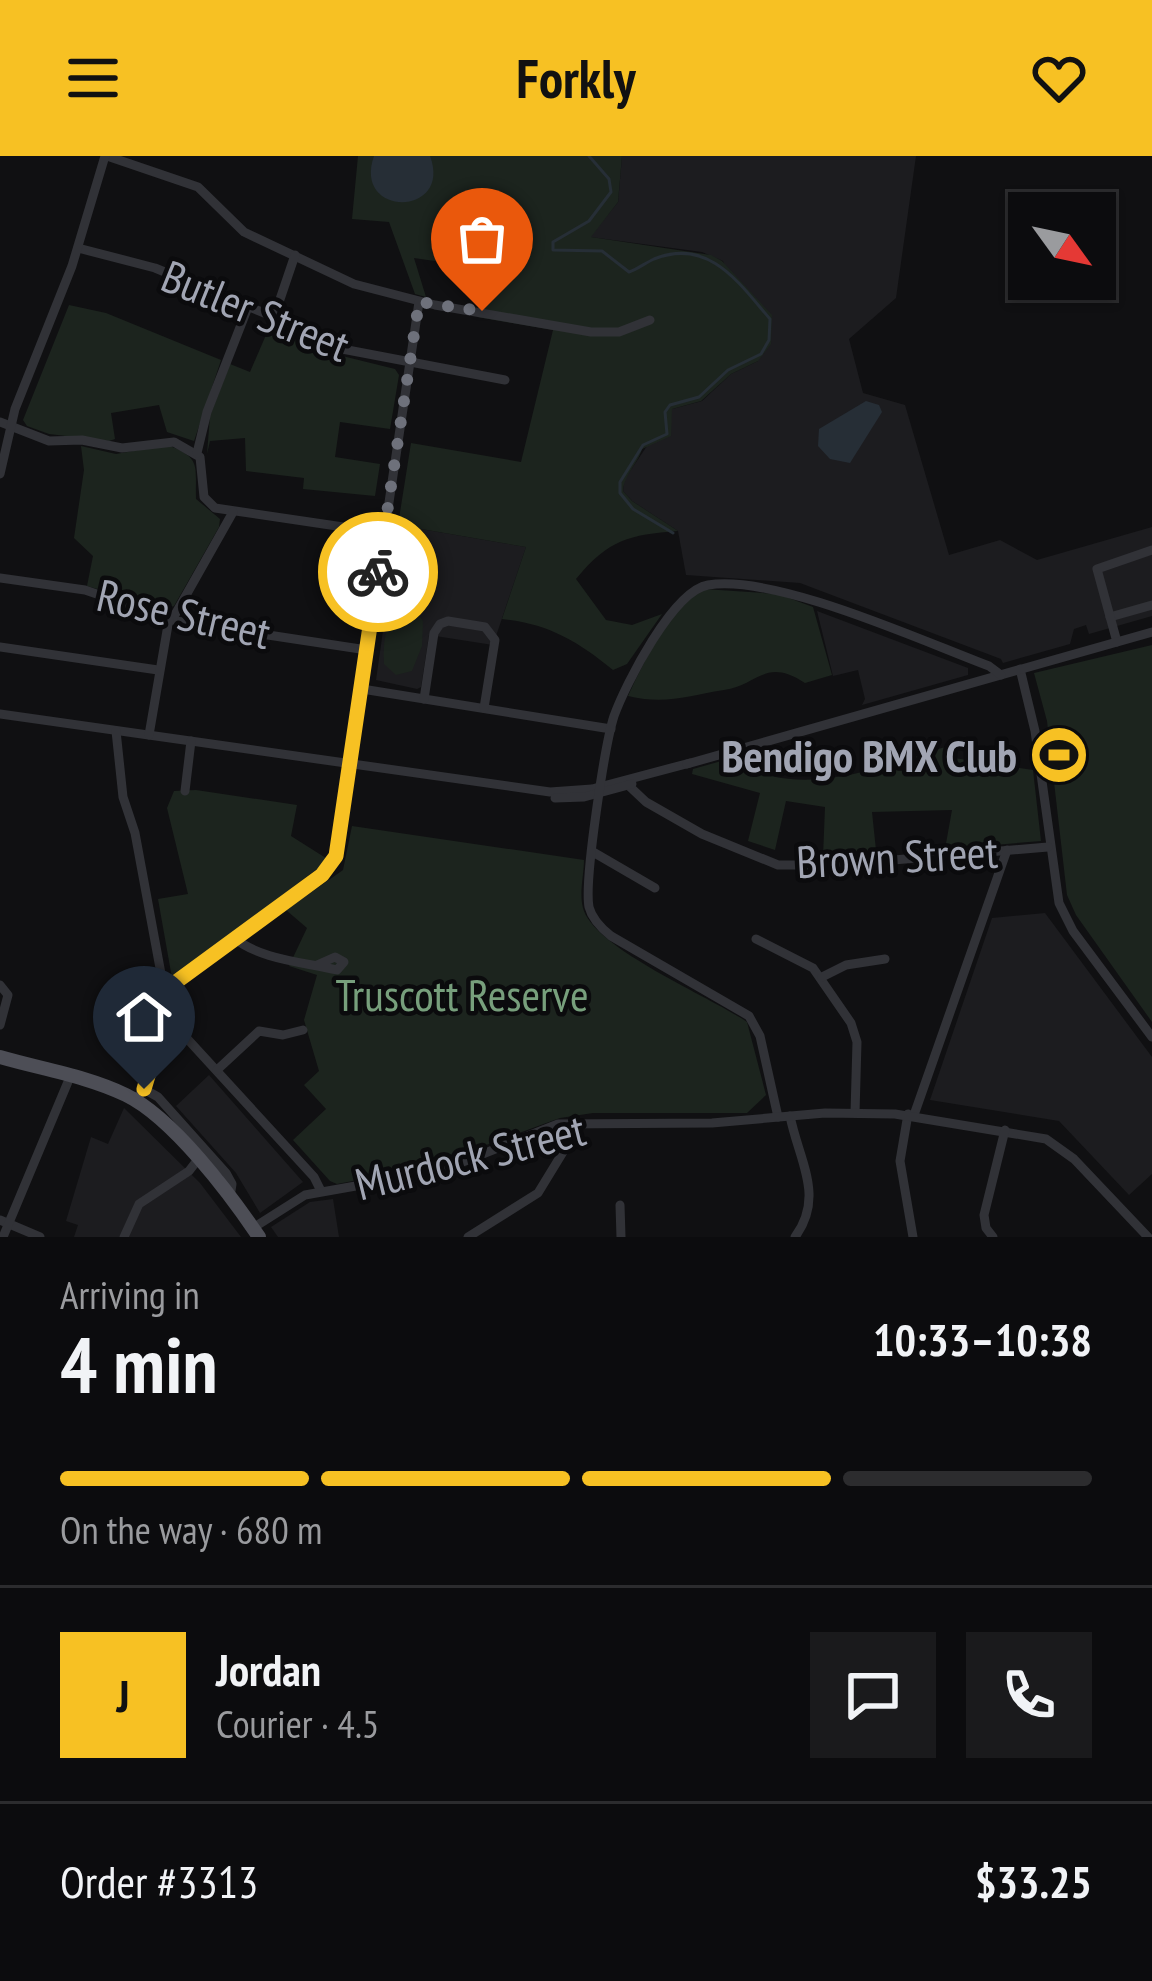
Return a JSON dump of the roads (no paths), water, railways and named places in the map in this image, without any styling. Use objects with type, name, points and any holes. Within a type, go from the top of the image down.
[{"type":"main road","points":[[0,1057],[141,1095],[256,1233]]},
{"type":"street","points":[[0,474],[5,424],[78,248],[106,156],[198,187],[238,228],[354,284],[419,302],[600,333],[632,329],[650,320]]},
{"type":"street","name":"Butler Street","points":[[78,248],[154,268],[274,316],[337,348],[505,380]]},
{"type":"street","points":[[274,316],[296,255]]},
{"type":"street","points":[[161,993],[330,866],[340,842],[419,302]]},
{"type":"street","points":[[248,307],[207,412],[197,454],[206,499],[214,508],[233,512],[384,533]]},
{"type":"street","points":[[5,424],[49,441],[79,440],[122,448],[169,441],[197,454]]},
{"type":"street","points":[[149,735],[171,619],[233,512]]},
{"type":"street","points":[[1118,642],[1097,568],[1152,550]]},
{"type":"street","name":"Rose Street","points":[[0,578],[85,590],[171,619],[367,650]]},
{"type":"street","points":[[795,1237],[808,1219],[812,1200],[760,1036],[749,1016],[611,936],[594,919],[589,899],[593,853],[611,729],[642,657],[690,592],[710,585],[773,589],[967,658],[1001,675]]},
{"type":"street","points":[[1110,617],[1152,605]]},
{"type":"street","points":[[424,699],[434,633],[440,623],[448,621],[485,627],[494,635],[484,708]]},
{"type":"street","points":[[0,713],[554,798],[627,783],[1152,632]]},
{"type":"street","points":[[0,647],[158,670]]},
{"type":"street","points":[[1020,670],[1035,730],[1055,893],[1067,922],[1152,1037]]},
{"type":"street","points":[[362,689],[611,729]]},
{"type":"street","points":[[116,730],[123,797],[146,887],[161,993],[141,1095],[158,1097],[226,1173],[232,1184],[230,1197]]},
{"type":"street","points":[[185,790],[191,741]]},
{"type":"street","name":"Brown Street","points":[[627,783],[651,806],[701,834],[778,865],[834,866],[1048,847]]},
{"type":"street","points":[[913,1237],[899,1161],[911,1114],[1007,850]]},
{"type":"street","points":[[593,853],[655,888]]},
{"type":"street","points":[[233,938],[254,950],[317,965]]},
{"type":"street","points":[[756,939],[802,960],[822,977],[856,1038],[855,1113]]},
{"type":"street","points":[[822,977],[846,965],[885,959]]},
{"type":"street","points":[[0,986],[8,995],[0,1025]]},
{"type":"street","points":[[160,1008],[314,1177],[321,1191]]},
{"type":"street","points":[[217,1070],[259,1031],[283,1035],[303,1030]]},
{"type":"street","points":[[3,1237],[4,1222],[70,1077]]},
{"type":"street","name":"Murdock Street","points":[[256,1233],[300,1197],[440,1171],[554,1125],[712,1123],[855,1113],[911,1114],[1033,1135],[1058,1146],[1148,1237]]},
{"type":"street","points":[[468,1237],[538,1192],[571,1139],[573,1123]]},
{"type":"street","points":[[993,1237],[984,1215],[1005,1130]]},
{"type":"street","points":[[124,1237],[138,1206],[196,1158]]},
{"type":"street","points":[[620,1205],[621,1237]]},
{"type":"street","points":[[4,1222],[40,1237]]},
{"type":"waterway","points":[[589,156],[609,179],[611,192],[589,221],[553,242],[553,250],[602,251],[629,272],[674,254],[707,259],[734,278],[770,319],[769,340],[761,354],[728,370],[699,397],[670,405],[665,412],[667,434],[643,445],[620,482],[620,493],[633,509],[673,533]]},
{"type":"place","name":"Bendigo BMX Club","points":[[1059,755]]},
{"type":"park label","name":"Truscott Reserve","points":[[462,994]]}]
